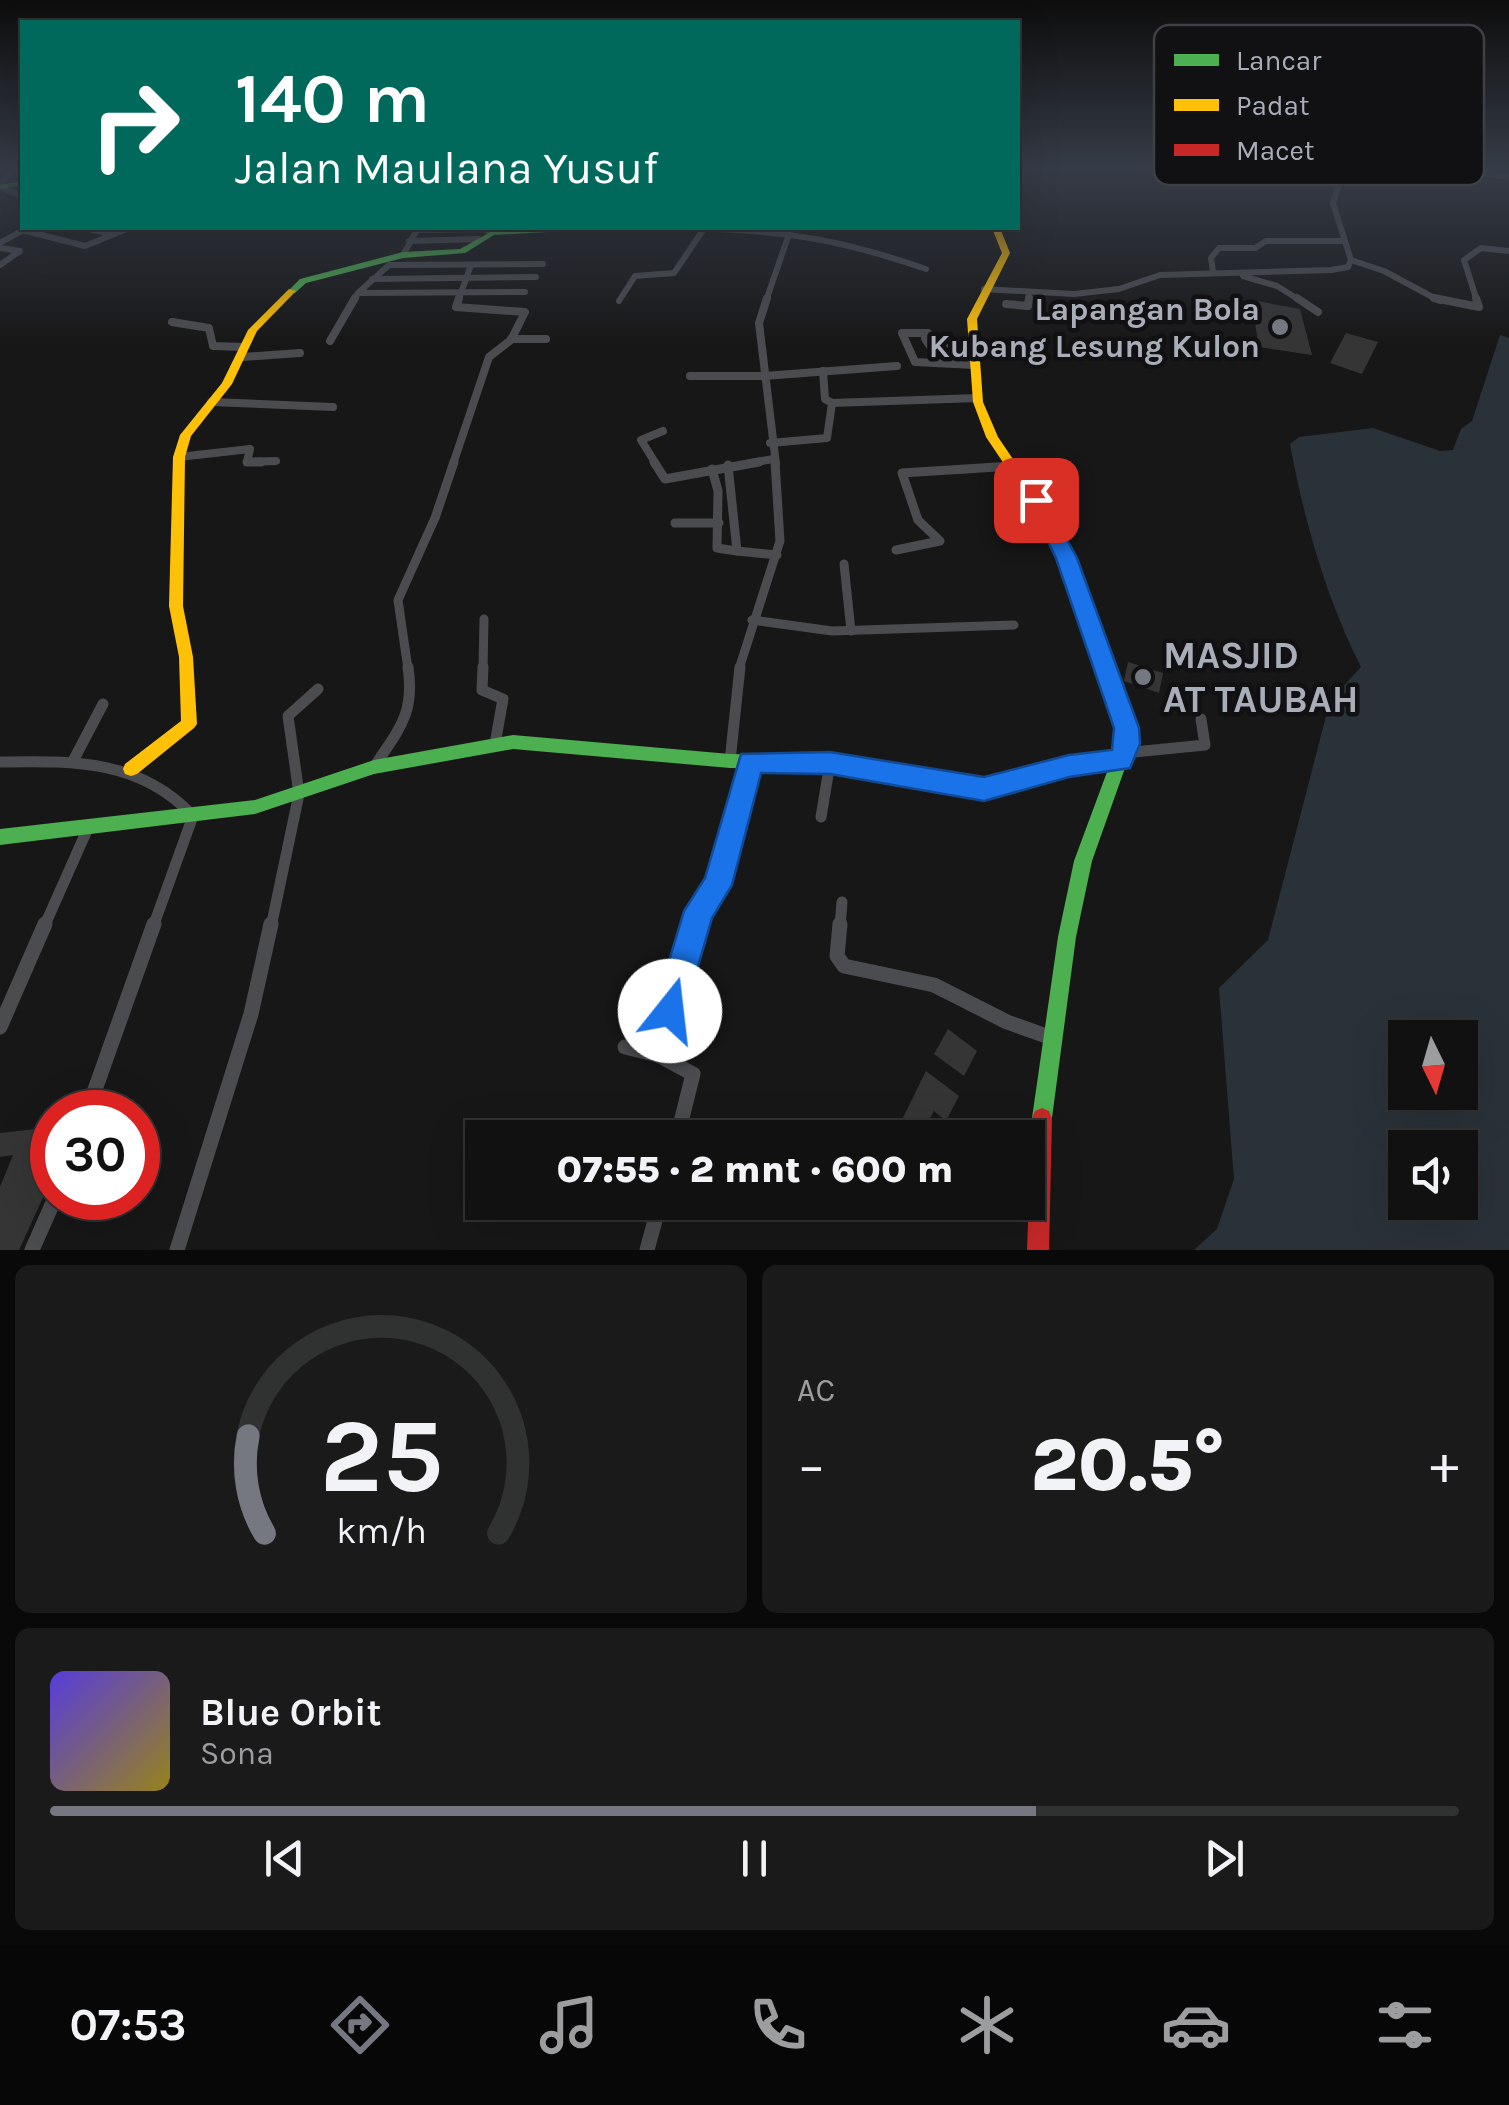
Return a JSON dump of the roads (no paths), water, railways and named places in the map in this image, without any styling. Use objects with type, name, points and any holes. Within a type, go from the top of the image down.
[{"type":"street","points":[[984,289],[1030,293],[1120,289],[1138,287],[1160,275],[1331,270],[1348,267],[1351,260],[1340,228]]},
{"type":"street","points":[[0,245],[23,230]]},
{"type":"street","points":[[29,230],[85,246],[123,230]]},
{"type":"street","points":[[92,230],[113,234]]},
{"type":"street","points":[[403,251],[418,230]]},
{"type":"street","points":[[485,230],[485,236]]},
{"type":"street","points":[[130,769],[189,724],[186,657],[176,606],[179,457],[186,435],[211,402],[262,317],[303,281],[403,251],[485,236],[558,230]]},
{"type":"street","points":[[620,301],[635,276],[674,273],[700,230]]},
{"type":"street","points":[[730,761],[734,692],[752,620],[777,555],[780,500],[758,323],[789,230]]},
{"type":"street","points":[[793,230],[851,243],[926,270]]},
{"type":"street","points":[[997,230],[1006,253],[984,289],[972,319],[978,398],[986,425],[1055,530],[1092,624],[1126,728],[1122,757],[1083,861],[1052,1038],[1043,1103],[1038,1250]]},
{"type":"street","points":[[330,341],[358,293],[387,266],[462,251],[485,236]]},
{"type":"street","points":[[1213,272],[1210,258],[1218,248],[1256,248],[1266,241],[1344,241]]},
{"type":"street","points":[[0,245],[20,251],[0,265]]},
{"type":"street","points":[[1351,260],[1368,264],[1442,305],[1476,308],[1479,300],[1464,260],[1481,248],[1509,252]]},
{"type":"street","points":[[403,251],[423,259],[471,265],[543,264]]},
{"type":"street","points":[[374,767],[408,715],[412,696],[399,610],[402,587],[435,518],[490,356],[512,339],[524,309],[456,308],[471,265]]},
{"type":"street","points":[[1213,272],[1267,282],[1318,312]]},
{"type":"street","points":[[372,280],[536,277]]},
{"type":"street","points":[[358,293],[524,292]]},
{"type":"street","points":[[1006,304],[1028,306],[1030,293]]},
{"type":"street","points":[[172,322],[209,328],[213,346],[243,352],[300,354]]},
{"type":"street","points":[[973,348],[930,346],[925,339],[928,333],[902,333],[915,362],[974,365]]},
{"type":"street","points":[[512,339],[546,340]]},
{"type":"street","points":[[690,376],[764,376],[897,366]]},
{"type":"street","points":[[822,371],[825,399],[832,403],[978,398]]},
{"type":"street","points":[[211,402],[333,407]]},
{"type":"street","points":[[770,443],[827,438],[832,403]]},
{"type":"street","points":[[664,431],[641,440],[663,478],[772,459]]},
{"type":"street","points":[[179,457],[250,449],[247,462],[276,461]]},
{"type":"street","points":[[728,465],[738,550]]},
{"type":"street","points":[[896,550],[940,541],[918,520],[902,473],[1013,466]]},
{"type":"street","points":[[712,469],[718,489],[718,548],[777,555]]},
{"type":"street","points":[[675,524],[719,523]]},
{"type":"street","points":[[844,564],[851,631]]},
{"type":"street","points":[[484,619],[482,690],[502,699],[494,744]]},
{"type":"street","points":[[752,620],[780,628],[851,631],[1014,626]]},
{"type":"street","points":[[178,1250],[251,1014],[300,794],[288,716],[318,690]]},
{"type":"street","points":[[72,762],[102,704]]},
{"type":"street","points":[[0,837],[255,807],[374,767],[494,744],[538,744],[730,761],[830,763],[984,789],[1069,766],[1204,745],[1201,719]]},
{"type":"street","points":[[0,762],[72,762],[130,769],[181,803],[193,816]]},
{"type":"street","points":[[658,1055],[699,911],[718,885],[750,762]]},
{"type":"street","points":[[821,817],[830,763]]},
{"type":"street","points":[[95,1090],[193,816]]},
{"type":"street","points":[[0,1027],[88,828]]},
{"type":"street","points":[[842,902],[837,956],[844,966],[934,985],[1008,1022],[1052,1038]]},
{"type":"street","points":[[625,1047],[658,1055],[694,1074],[682,1120]]},
{"type":"street","points":[[32,1250],[45,1220]]},
{"type":"street","points":[[647,1250],[655,1220]]},
{"type":"place","name":"Lapangan Bola Kubang Lesung Kulon","points":[[1280,327]]},
{"type":"place","name":"MASJID AT TAUBAH","points":[[1143,677]]}]
